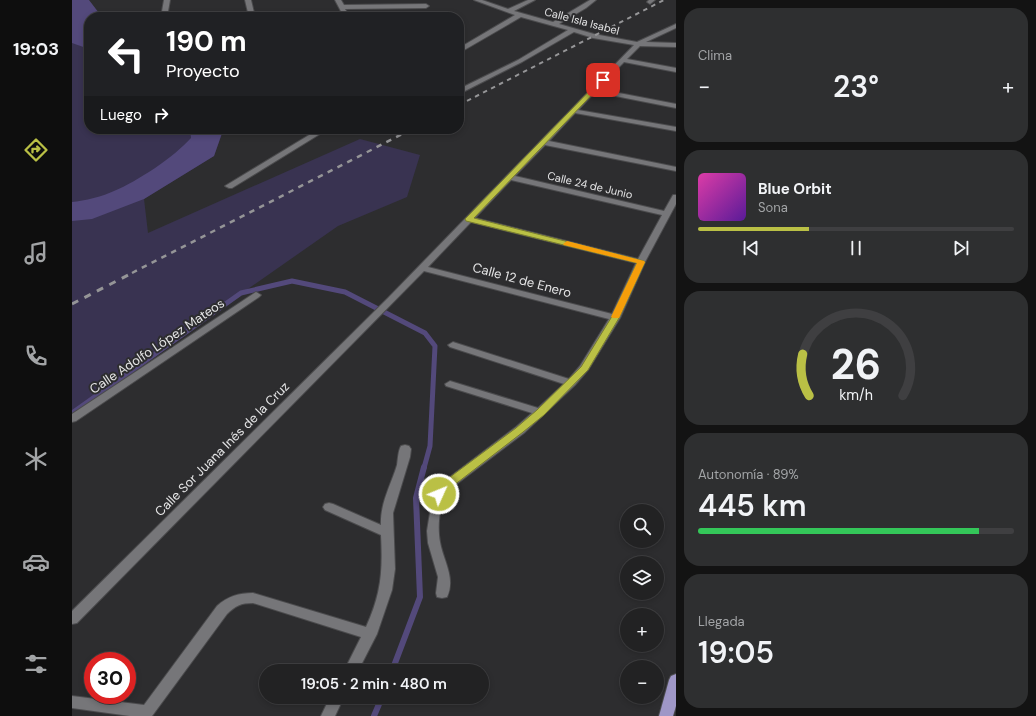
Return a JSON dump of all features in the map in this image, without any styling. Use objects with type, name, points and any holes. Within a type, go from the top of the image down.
[{"type":"main road","points":[[666,716],[676,680]]},
{"type":"street","points":[[165,12],[167,0]]},
{"type":"street","points":[[248,0],[251,12]]},
{"type":"street","points":[[338,0],[344,12]]},
{"type":"street","name":"Calle Isla Isabel","points":[[477,0],[520,15],[611,40],[638,44],[676,45]]},
{"type":"street","points":[[509,11],[532,0]]},
{"type":"street","points":[[554,24],[584,7],[593,0]]},
{"type":"street","points":[[342,7],[426,6]]},
{"type":"street","points":[[464,48],[520,15]]},
{"type":"street","points":[[638,44],[676,26]]},
{"type":"street","points":[[464,89],[573,30]]},
{"type":"street","name":"Calle Sor Juana Inés de la Cruz","points":[[72,619],[391,300],[638,44]]},
{"type":"street","points":[[622,60],[676,70]]},
{"type":"street","points":[[593,90],[676,106]]},
{"type":"street","points":[[573,111],[676,129]]},
{"type":"street","points":[[229,186],[316,134]]},
{"type":"street","points":[[543,142],[676,169]]},
{"type":"street","name":"Calle 24 de Junio","points":[[509,177],[667,214]]},
{"type":"street","points":[[442,593],[444,577],[434,543],[433,531],[439,494],[446,486],[520,430],[571,383],[584,368],[615,318],[641,262],[676,197]]},
{"type":"street","points":[[469,219],[641,262]]},
{"type":"street","name":"Calle 12 de Enero","points":[[422,268],[615,318]]},
{"type":"street","name":"Calle Adolfo López Mateos","points":[[72,419],[256,295]]},
{"type":"street","points":[[454,345],[571,383]]},
{"type":"street","points":[[450,384],[540,412]]},
{"type":"street","points":[[355,664],[370,634],[381,604],[388,577],[389,560],[387,514],[403,462],[405,448]]},
{"type":"street","points":[[329,507],[387,533]]},
{"type":"street","points":[[72,702],[147,712],[222,610],[231,601],[241,598],[253,598],[370,634]]},
{"type":"street","points":[[328,716],[334,704]]},
{"type":"shaded area","points":[[72,0],[89,0],[98,12],[84,12],[84,47],[72,43]]},
{"type":"shaded area","points":[[72,43],[84,44],[84,134],[222,134],[214,156],[144,199],[148,233],[360,139],[420,155],[407,197],[338,226],[72,412]]},
{"type":"shaded area","points":[[191,134],[222,134],[214,156],[144,199],[92,219],[72,221],[72,202],[94,198],[124,187],[175,153],[191,138]]},
{"type":"waterway","points":[[72,413],[241,293],[292,281],[345,292],[425,333],[435,346],[430,446],[424,468]]},
{"type":"waterway","points":[[395,664],[420,597],[416,498],[424,467]]},
{"type":"waterway","points":[[374,716],[379,704]]},
{"type":"railway","points":[[464,102],[664,0]]},
{"type":"railway","points":[[132,273],[402,134]]},
{"type":"railway","points":[[72,304],[134,272]]},
{"type":"slow traffic","points":[[567,244],[641,262],[616,317]]},
{"type":"route","points":[[439,494],[446,486],[520,430],[571,383],[584,368],[615,318],[641,262],[469,219],[603,80]]}]
